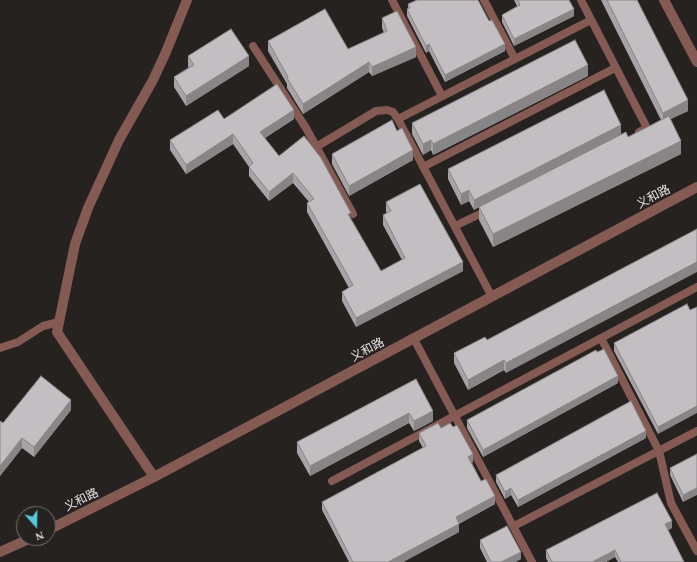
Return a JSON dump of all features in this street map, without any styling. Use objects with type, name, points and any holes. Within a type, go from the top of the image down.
[{"type":"street","points":[[154,477],[57,332],[75,244],[88,208],[119,140],[153,80],[187,0]]},
{"type":"street","points":[[664,0],[697,62]]},
{"type":"street","name":"义和路","points":[[56,526],[154,477],[697,187]]},
{"type":"street","points":[[0,552],[16,545]]},
{"type":"lane","points":[[392,0],[442,96]]},
{"type":"lane","points":[[484,0],[515,59]]},
{"type":"lane","points":[[581,0],[647,128],[632,136]]},
{"type":"lane","points":[[398,119],[591,20]]},
{"type":"lane","points":[[253,46],[316,147],[353,214]]},
{"type":"lane","points":[[423,167],[616,68]]},
{"type":"lane","points":[[316,147],[376,111],[386,110],[393,112],[492,297]]},
{"type":"lane","points":[[454,226],[497,205]]},
{"type":"lane","points":[[332,481],[697,287]]},
{"type":"lane","points":[[0,348],[18,342],[43,326],[59,322]]},
{"type":"lane","points":[[601,338],[659,450],[671,503],[697,551]]},
{"type":"lane","points":[[414,339],[532,562]]},
{"type":"lane","points":[[514,526],[697,431]]},
{"type":"building","points":[[417,0],[478,0],[489,21],[492,20],[505,44],[445,75],[429,44],[426,46],[407,9],[410,8],[408,4]]},
{"type":"building","points":[[518,0],[569,0],[574,9],[514,39],[502,15],[520,5]]},
{"type":"building","points":[[607,0],[637,0],[688,100],[663,113]]},
{"type":"building","points":[[325,9],[348,49],[387,31],[382,18],[397,11],[416,47],[372,67],[369,62],[303,104],[287,78],[288,77],[268,41]]},
{"type":"building","points":[[231,29],[249,56],[186,96],[174,77],[194,65],[188,56]]},
{"type":"building","points":[[575,40],[588,65],[433,144],[431,140],[423,144],[412,123]]},
{"type":"building","points":[[277,84],[294,110],[260,132],[279,156],[304,136],[321,158],[351,213],[348,214],[381,271],[405,258],[383,215],[391,211],[386,202],[420,184],[463,262],[356,318],[342,292],[353,285],[307,203],[314,199],[293,173],[269,192],[249,167],[253,163],[233,134],[186,165],[170,140],[218,110],[224,119]]},
{"type":"building","points":[[604,90],[621,125],[474,200],[469,190],[461,194],[448,169]]},
{"type":"building","points":[[669,116],[681,141],[493,234],[479,207],[626,132],[628,137]]},
{"type":"building","points":[[392,120],[397,131],[402,128],[413,150],[349,186],[332,154]]},
{"type":"building","points":[[697,229],[697,262],[506,363],[504,360],[468,380],[454,353],[485,337],[487,340]]},
{"type":"building","points":[[687,304],[690,310],[697,307],[697,406],[658,427],[614,343]]},
{"type":"building","points":[[604,349],[618,376],[483,450],[467,420],[596,350],[597,352]]},
{"type":"building","points":[[41,376],[71,400],[34,447],[22,438],[0,466],[0,421],[3,423]]},
{"type":"building","points":[[416,379],[433,411],[414,421],[409,413],[310,466],[297,442]]},
{"type":"building","points":[[631,401],[646,431],[518,500],[511,488],[505,492],[496,475]]},
{"type":"building","points":[[438,423],[441,428],[450,423],[453,427],[457,425],[473,454],[468,457],[481,481],[486,479],[495,496],[456,517],[459,524],[388,562],[353,562],[322,502],[426,446],[419,433]]},
{"type":"building","points":[[697,454],[697,488],[683,495],[670,468]]},
{"type":"building","points":[[657,493],[672,521],[665,524],[684,562],[621,562],[615,550],[592,562],[552,562],[546,550]]},
{"type":"building","points":[[507,526],[521,552],[501,562],[491,562],[480,540]]}]
